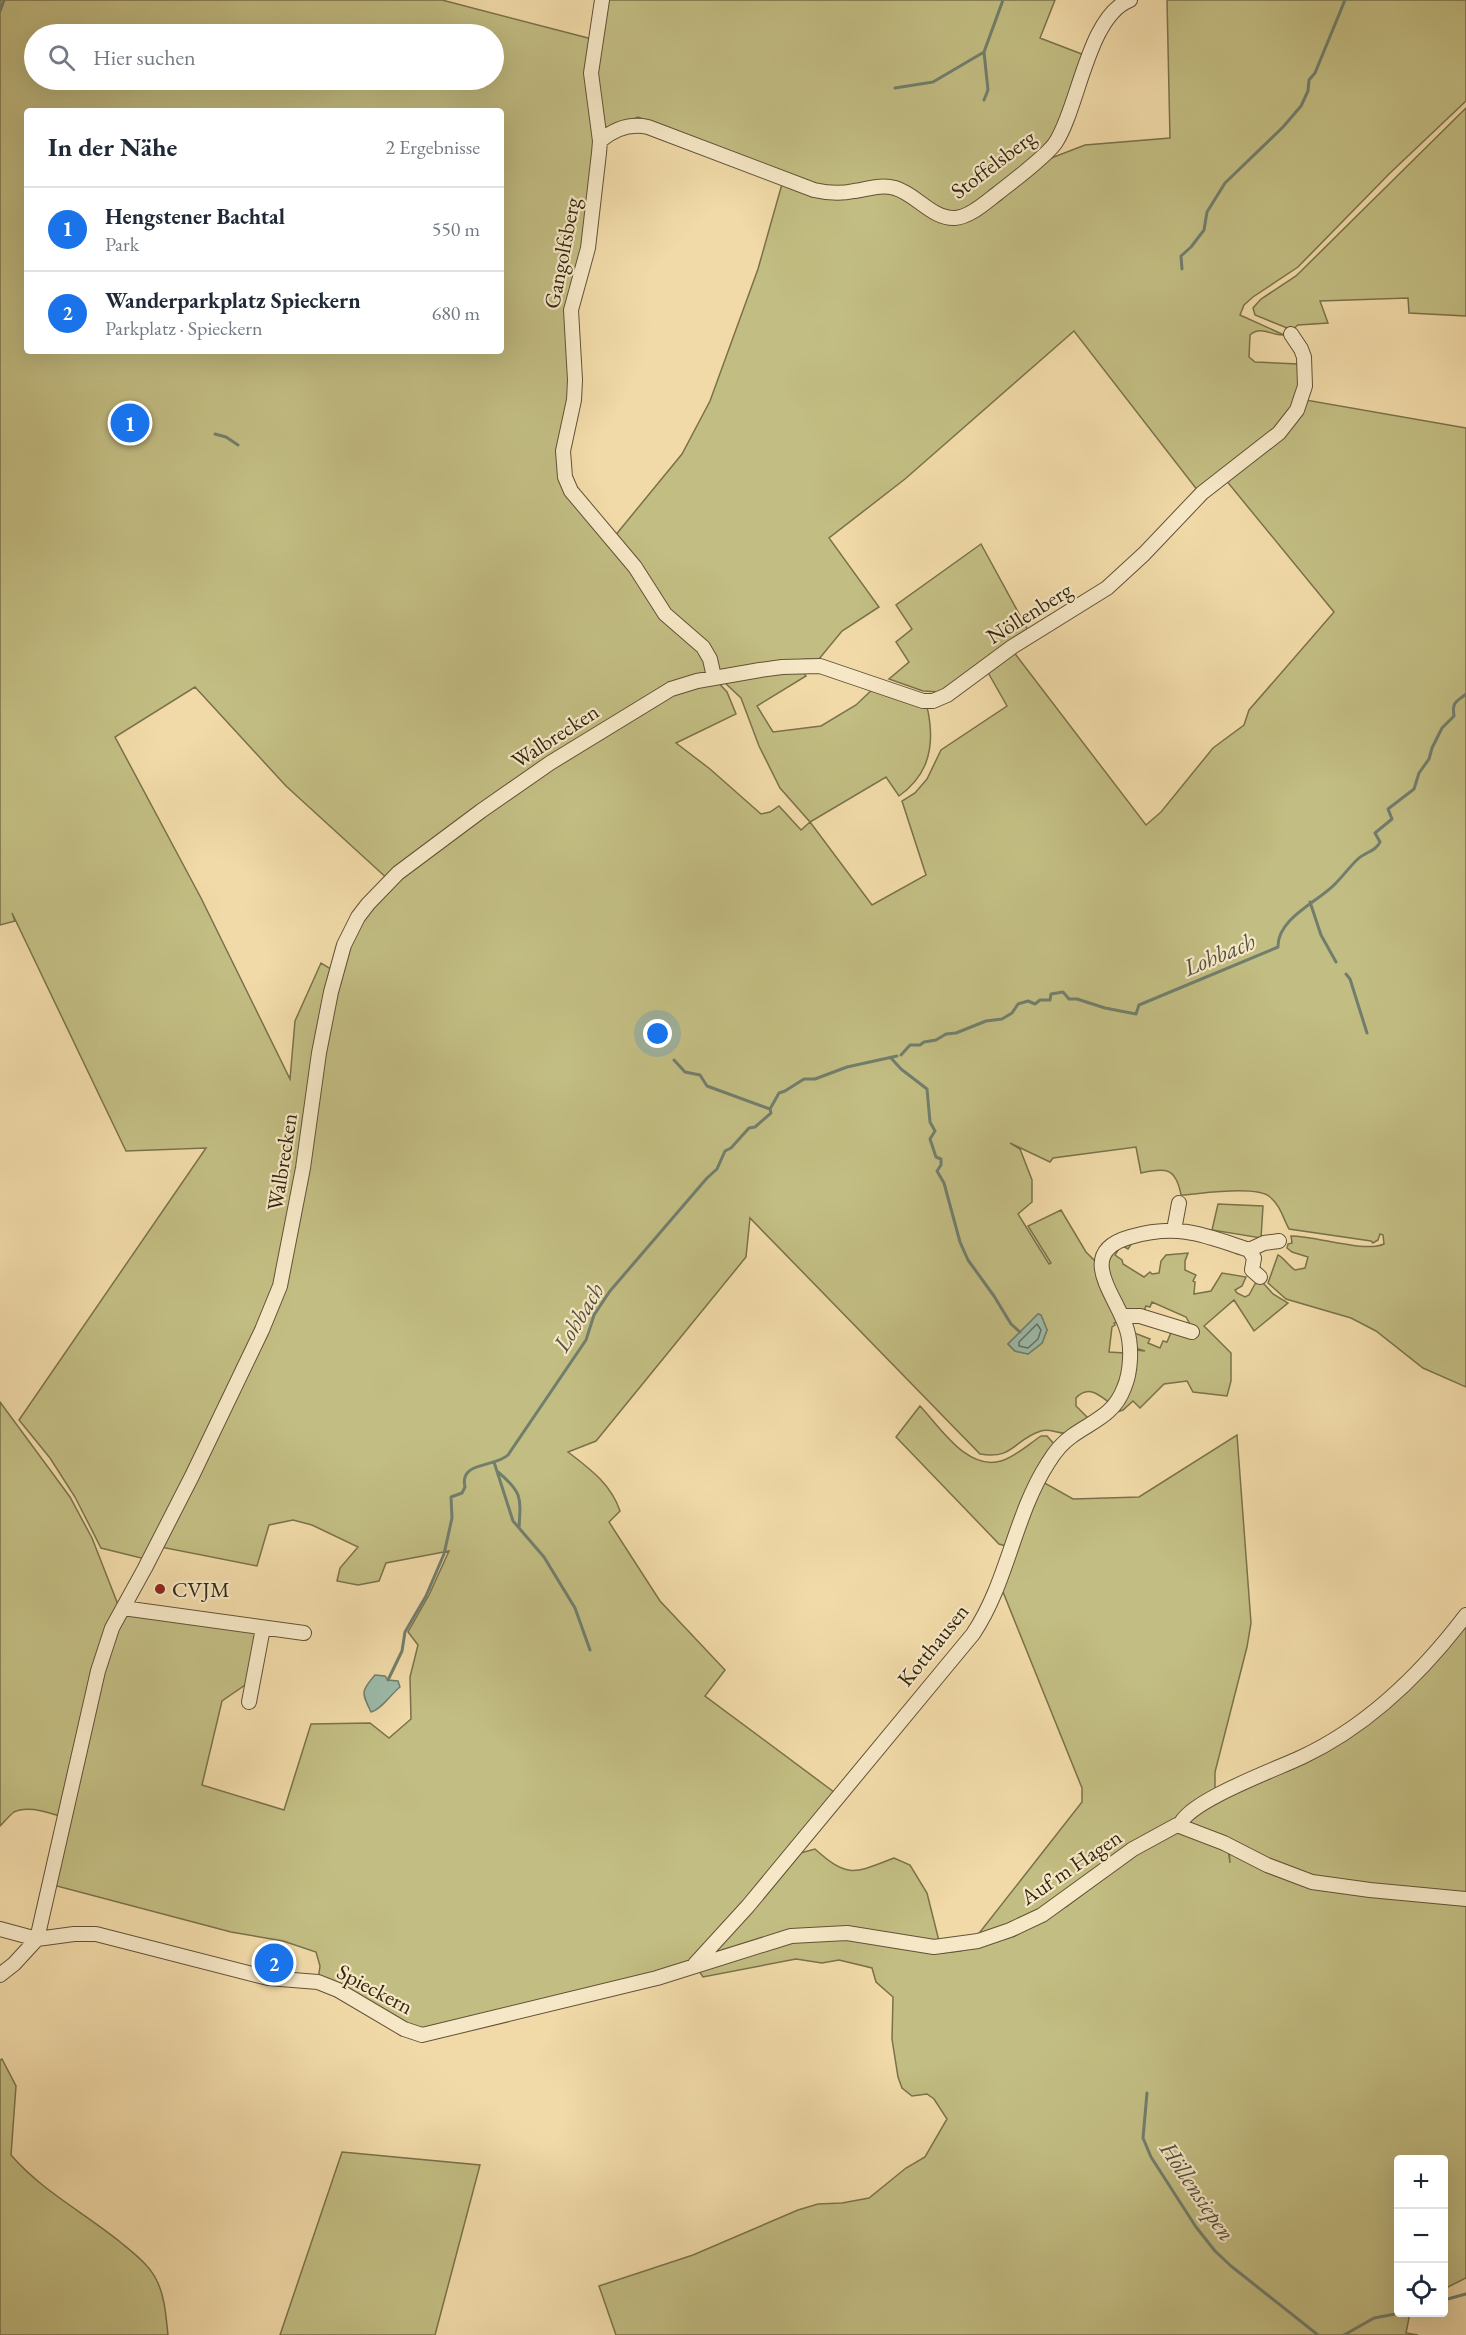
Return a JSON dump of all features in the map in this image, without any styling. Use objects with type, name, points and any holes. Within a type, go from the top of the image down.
[{"type":"street","name":"Gangolfsberg","points":[[602,0],[591,73],[600,141],[590,241],[570,310],[574,389],[564,445],[565,477],[571,491],[635,567],[665,614],[703,647],[710,659],[714,677]]},
{"type":"street","name":"Stoffelsberg","points":[[600,141],[614,131],[628,126],[648,127],[814,190],[837,193],[874,187],[892,187],[905,192],[937,213],[948,217],[961,217],[982,205],[1009,184],[1056,142],[1101,28],[1119,6],[1130,0]]},
{"type":"street","name":"Nöllenberg","points":[[650,700],[684,684],[714,677],[782,667],[820,666],[923,701],[933,701],[947,695],[1012,647],[1107,588],[1144,554],[1202,493],[1286,426],[1299,405],[1305,378],[1301,349],[1291,334]]},
{"type":"street","name":"Walbrecken","points":[[37,1939],[100,1661],[109,1632],[211,1438],[280,1286],[303,1168],[319,1053],[331,992],[344,945],[358,917],[387,883],[451,832],[550,763],[650,700]]},
{"type":"street","points":[[1174,1230],[1179,1203]]},
{"type":"street","name":"Kotthausen","points":[[691,1967],[706,1954],[748,1906],[982,1621],[1030,1498],[1048,1462],[1072,1436],[1108,1413],[1122,1393],[1126,1384],[1130,1359],[1128,1331],[1103,1274],[1104,1254],[1112,1245],[1124,1238],[1174,1230],[1199,1233],[1249,1250]]},
{"type":"street","points":[[1260,1277],[1252,1270],[1254,1258],[1249,1250],[1264,1243],[1280,1241]]},
{"type":"street","points":[[1122,1316],[1140,1316],[1192,1332]]},
{"type":"street","points":[[123,1608],[304,1633]]},
{"type":"street","name":"Auf'm Hagen","points":[[691,1967],[777,1939],[811,1934],[866,1935],[934,1947],[951,1946],[992,1937],[1042,1915],[1134,1849],[1174,1825],[1180,1825],[1191,1812],[1221,1793],[1310,1753],[1350,1730],[1424,1666],[1466,1615]]},
{"type":"street","points":[[249,1702],[263,1628]]},
{"type":"street","points":[[1180,1825],[1312,1882],[1466,1899]]},
{"type":"street","name":"Spieckern","points":[[0,1929],[37,1939],[74,1934],[96,1934],[267,1978],[318,1982],[338,1990],[404,2029],[422,2035],[657,1978],[691,1967]]},
{"type":"street","points":[[0,1975],[26,1953],[37,1939]]},
{"type":"shaded area","points":[[0,0],[442,0],[592,39],[598,0],[1055,0],[1040,38],[1087,56],[1064,123],[1054,142],[1036,160],[988,197],[960,213],[951,215],[942,213],[905,190],[889,185],[874,185],[848,190],[828,190],[807,186],[638,117],[605,131],[588,256],[577,295],[572,329],[577,372],[575,408],[566,456],[574,490],[570,491],[614,537],[682,454],[710,401],[758,269],[782,184],[809,193],[830,196],[875,191],[887,192],[899,195],[925,213],[943,221],[971,217],[1041,162],[1085,145],[1170,138],[1167,0],[1466,0],[1466,101],[1389,174],[1298,267],[1244,305],[1240,315],[1284,335],[1254,332],[1250,335],[1249,357],[1255,362],[1298,364],[1301,384],[1299,396],[1293,409],[1270,435],[1198,491],[1074,331],[905,479],[829,538],[879,607],[842,631],[819,659],[770,663],[721,674],[716,666],[712,667],[714,678],[727,692],[736,714],[676,743],[710,769],[761,814],[770,812],[779,806],[801,830],[810,822],[872,905],[926,875],[902,801],[915,793],[927,779],[941,750],[1007,706],[986,669],[1013,651],[1146,825],[1161,812],[1213,748],[1244,725],[1249,710],[1334,612],[1225,479],[1282,435],[1306,400],[1466,428],[1466,1387],[1423,1368],[1376,1331],[1351,1318],[1286,1299],[1268,1283],[1278,1255],[1295,1270],[1305,1268],[1308,1257],[1287,1248],[1288,1244],[1292,1243],[1291,1236],[1365,1247],[1384,1244],[1383,1235],[1380,1234],[1378,1240],[1373,1243],[1289,1229],[1281,1212],[1270,1197],[1253,1191],[1181,1195],[1176,1179],[1169,1172],[1157,1170],[1141,1173],[1136,1147],[1053,1158],[1050,1162],[1010,1143],[1020,1149],[1032,1180],[1032,1202],[1018,1214],[1049,1264],[1051,1263],[1028,1226],[1061,1210],[1086,1252],[1098,1264],[1120,1322],[1114,1323],[1112,1327],[1109,1352],[1125,1353],[1124,1367],[1120,1386],[1110,1403],[1089,1391],[1076,1398],[1076,1406],[1090,1420],[1080,1428],[1066,1433],[1041,1431],[1000,1454],[980,1454],[750,1218],[746,1257],[596,1441],[568,1452],[599,1478],[616,1501],[620,1511],[609,1522],[660,1601],[725,1670],[705,1696],[838,1795],[794,1843],[717,1938],[686,1964],[635,1980],[435,2029],[414,2030],[388,2018],[342,1988],[318,1980],[320,1966],[316,1952],[283,1941],[231,1932],[53,1885],[68,1818],[27,1809],[14,1812],[0,1826],[0,1402],[70,1497],[92,1538],[117,1602],[123,1608],[263,1628],[255,1673],[248,1683],[222,1701],[202,1785],[284,1810],[311,1724],[370,1723],[389,1738],[411,1719],[410,1677],[418,1645],[408,1632],[429,1595],[449,1551],[386,1563],[379,1581],[358,1585],[337,1581],[340,1568],[358,1547],[312,1525],[293,1520],[269,1525],[257,1566],[156,1546],[145,1559],[101,1548],[75,1497],[50,1458],[19,1420],[206,1148],[126,1151],[12,913],[15,921],[0,925]],"holes":[[[195,687],[286,786],[390,881],[364,913],[339,974],[321,963],[295,1021],[290,1079],[201,898],[115,737]],[[1038,1314],[1041,1315],[1047,1330],[1042,1343],[1028,1354],[1015,1351],[1008,1344]]]},
{"type":"shaded area","points":[[1466,108],[1466,316],[1409,313],[1408,298],[1320,301],[1328,323],[1298,325],[1292,330],[1255,315],[1253,308],[1261,299],[1296,276]]},
{"type":"shaded area","points":[[981,544],[1029,632],[940,692],[923,691],[889,679],[909,662],[896,642],[912,629],[896,605]]},
{"type":"shaded area","points":[[798,665],[806,676],[757,706],[773,732],[821,726],[856,705],[877,685],[921,698],[929,714],[931,736],[925,765],[915,782],[899,796],[886,777],[810,822],[780,788],[759,746],[741,698],[723,681]]},
{"type":"shaded area","points":[[1218,1204],[1263,1206],[1261,1238],[1212,1230]]},
{"type":"shaded area","points":[[1136,1237],[1128,1249],[1121,1245],[1115,1255],[1122,1260],[1123,1264],[1144,1277],[1150,1272],[1159,1273],[1161,1261],[1166,1255],[1188,1253],[1185,1270],[1196,1275],[1193,1281],[1195,1282],[1194,1294],[1211,1291],[1222,1273],[1246,1277],[1242,1286],[1235,1290],[1245,1297],[1249,1295],[1256,1282],[1253,1280],[1257,1276],[1273,1294],[1288,1303],[1254,1331],[1234,1300],[1204,1326],[1231,1353],[1231,1381],[1227,1396],[1193,1392],[1187,1381],[1164,1384],[1140,1408],[1133,1401],[1123,1410],[1111,1414],[1127,1384],[1132,1352],[1145,1351],[1132,1347],[1132,1332],[1150,1339],[1148,1343],[1160,1348],[1163,1341],[1167,1342],[1172,1330],[1181,1330],[1194,1337],[1196,1335],[1186,1317],[1152,1302],[1150,1307],[1146,1306],[1143,1313],[1120,1309],[1106,1276],[1107,1256],[1122,1242]]},
{"type":"shaded area","points":[[920,1406],[955,1445],[977,1460],[1001,1461],[1041,1436],[1047,1436],[1055,1445],[1006,1546],[999,1544],[896,1437]]},
{"type":"shaded area","points":[[1237,1435],[1251,1623],[1215,1772],[1215,1788],[1218,1793],[1064,1899],[973,1941],[1082,1802],[1082,1788],[1001,1587],[1043,1482],[1073,1499],[1139,1497]]},
{"type":"shaded area","points":[[1466,1617],[1466,1895],[1371,1887],[1313,1878],[1268,1862],[1227,1841],[1230,1863],[1229,1850],[1265,1868],[1311,1886],[1466,1903],[1466,2278],[1448,2287],[1448,2155],[1394,2155],[1394,2317],[1409,2317],[1406,2333],[1418,2335],[616,2335],[599,2286],[693,2255],[798,2210],[818,2204],[842,2203],[869,2198],[906,2168],[925,2157],[947,2119],[934,2099],[927,2094],[912,2096],[902,2088],[892,2039],[893,1997],[876,1982],[872,1968],[839,1960],[822,1963],[796,1959],[703,1977],[697,1968],[797,1854],[815,1849],[836,1865],[852,1870],[861,1870],[894,1858],[910,1865],[927,1893],[942,1953],[960,1951],[1015,1936],[1067,1906],[1142,1850],[1214,1801],[1224,1799],[1221,1796],[1281,1770],[1338,1741],[1391,1700],[1438,1651]]},
{"type":"shaded area","points":[[2,2059],[16,2086],[11,2155],[35,2179],[105,2230],[145,2264],[154,2275],[162,2294],[168,2335],[0,2335],[0,2060]]},
{"type":"shaded area","points":[[342,2152],[480,2165],[435,2335],[280,2335]]},
{"type":"water","points":[[1038,1314],[1041,1315],[1047,1330],[1042,1343],[1028,1354],[1015,1351],[1008,1344]]},
{"type":"water","points":[[375,1675],[398,1681],[400,1687],[382,1705],[371,1712],[364,1693]]},
{"type":"waterway","points":[[0,11],[4,0]]},
{"type":"waterway","points":[[895,88],[933,82],[984,52],[1003,0]]},
{"type":"waterway","points":[[1182,269],[1181,256],[1204,230],[1207,212],[1225,183],[1283,127],[1301,106],[1308,91],[1309,80],[1315,73],[1345,0]]},
{"type":"waterway","points":[[984,52],[988,90],[984,100]]},
{"type":"waterway","points":[[215,434],[226,437],[238,445]]},
{"type":"waterway","name":"Lohbach","points":[[901,1055],[910,1045],[920,1045],[986,1021],[1002,1019],[1012,1013],[1018,1004],[1028,1001],[1035,1004],[1040,1000],[1050,1000],[1051,994],[1063,992],[1069,999],[1136,1014],[1139,1005],[1278,947],[1284,927],[1329,890],[1359,858],[1378,845],[1380,842],[1375,833],[1392,819],[1388,809],[1414,789],[1419,773],[1429,759],[1442,728],[1454,716],[1455,703],[1466,694]]},
{"type":"waterway","points":[[1310,902],[1321,935],[1336,962]]},
{"type":"waterway","points":[[1346,974],[1350,979],[1367,1033]]},
{"type":"waterway","name":"Lohbach","points":[[388,1680],[402,1651],[405,1632],[426,1596],[444,1554],[452,1518],[451,1497],[462,1493],[467,1473],[472,1469],[495,1462],[508,1455],[586,1340],[594,1315],[610,1291],[717,1169],[725,1151],[731,1148],[749,1128],[755,1127],[771,1113],[770,1109],[779,1093],[804,1079],[815,1079],[847,1067],[897,1056]]},
{"type":"waterway","points":[[891,1058],[901,1069],[927,1089],[930,1122],[935,1131],[930,1139],[936,1157],[941,1159],[941,1165],[937,1171],[944,1183],[960,1242],[968,1260],[1011,1324],[1020,1332]]},
{"type":"waterway","points":[[674,1060],[685,1072],[700,1075],[707,1086],[770,1109]]},
{"type":"waterway","points":[[494,1462],[513,1521],[544,1557],[575,1608],[590,1650]]},
{"type":"waterway","points":[[498,1472],[516,1490],[520,1502],[519,1528]]},
{"type":"waterway","name":"Höllensiepen","points":[[1147,2093],[1143,2138],[1151,2157],[1196,2227],[1215,2251],[1231,2266],[1318,2335]]},
{"type":"waterway","name":"Höllensiepen","points":[[1448,2299],[1466,2294]]},
{"type":"waterway","name":"Höllensiepen","points":[[1344,2335],[1374,2318],[1394,2314]]},
{"type":"place","name":"Hengstener Bachtal","points":[[130,423]]},
{"type":"place","name":"CVJM","points":[[160,1589]]},
{"type":"place","name":"Wanderparkplatz Spieckern","points":[[274,1963]]}]
